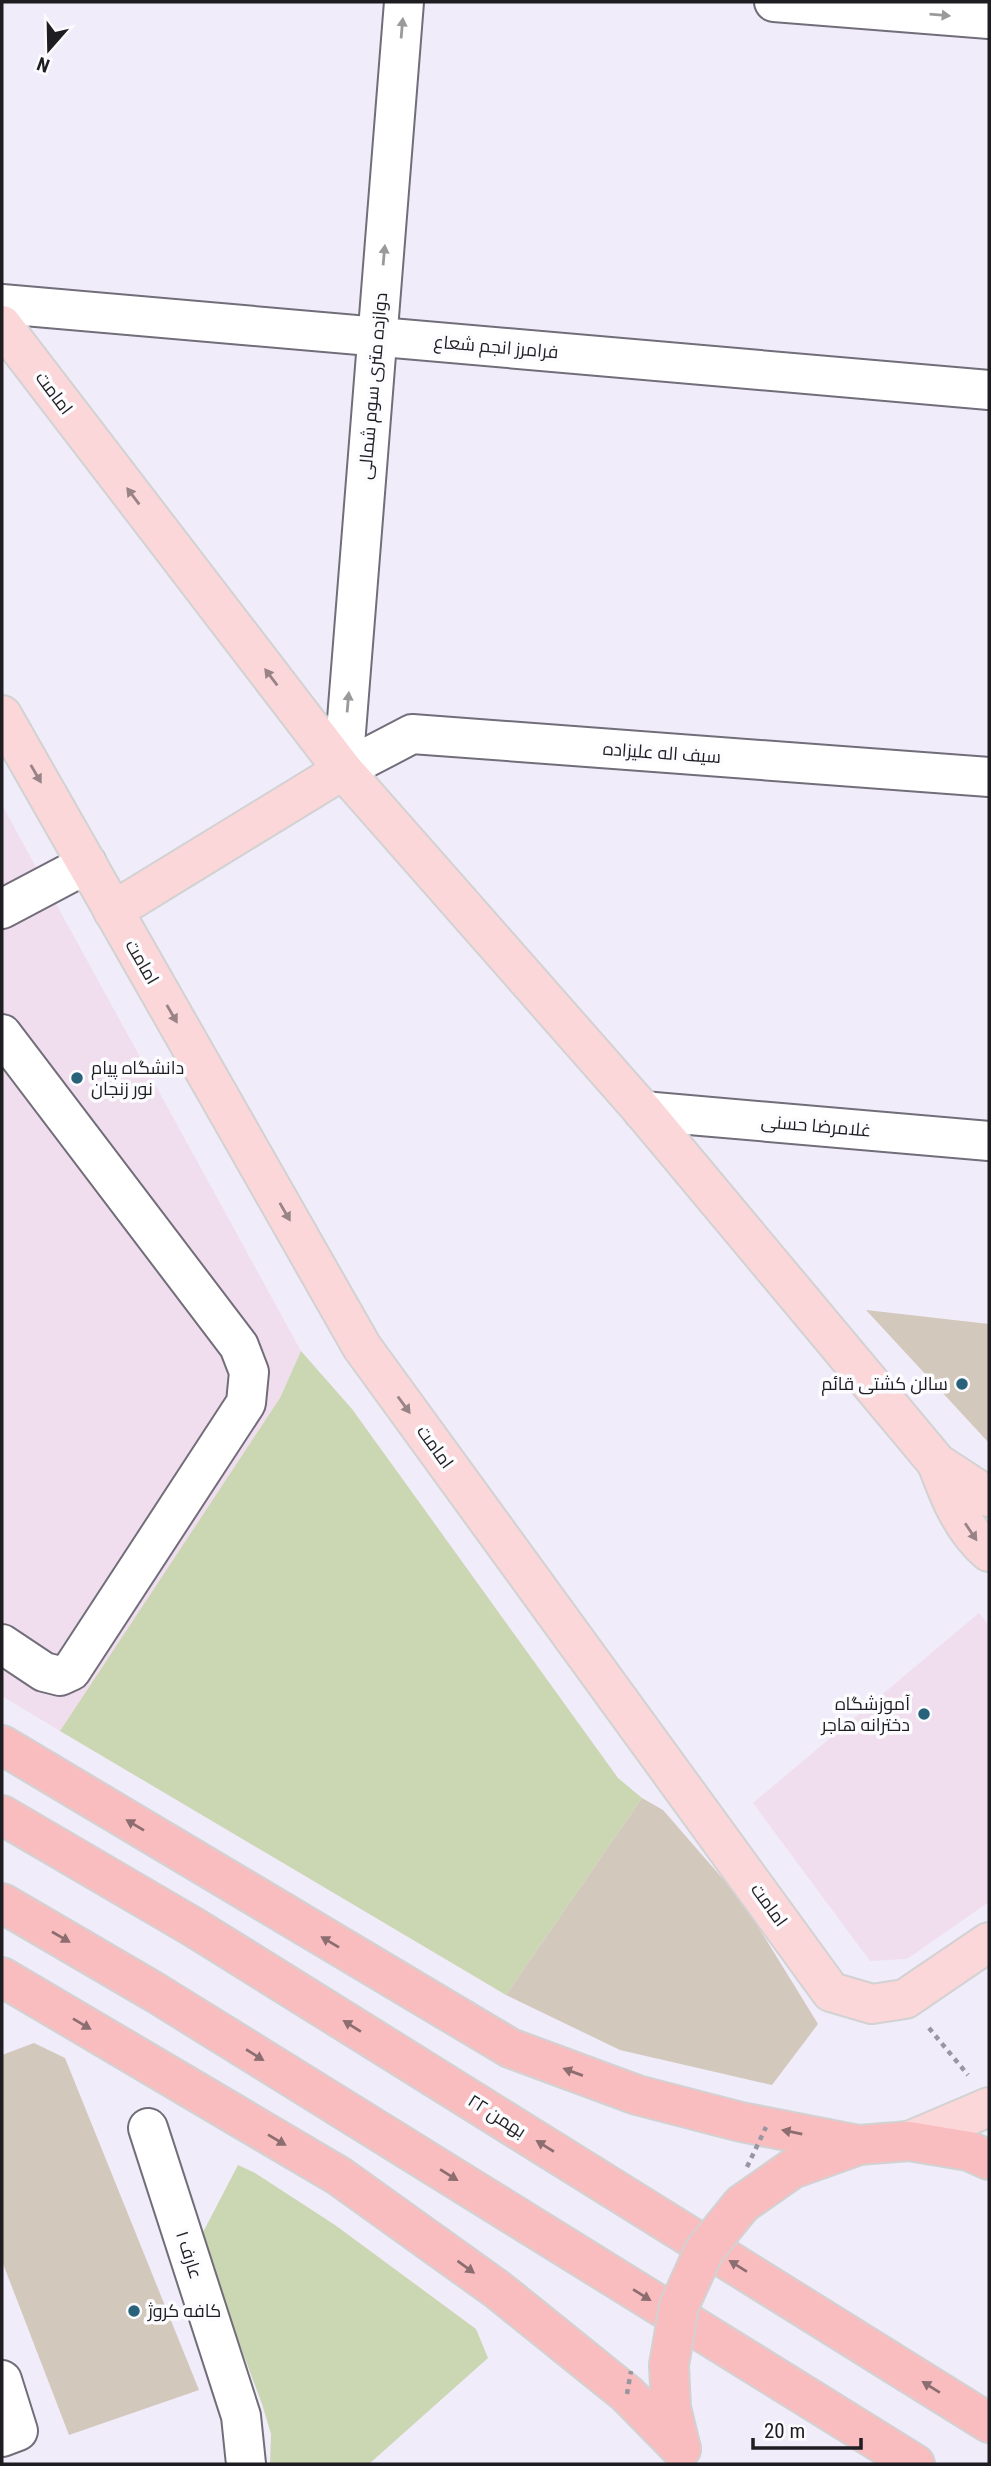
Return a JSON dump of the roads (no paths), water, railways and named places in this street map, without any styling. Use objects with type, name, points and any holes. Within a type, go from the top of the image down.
[{"type":"highway","points":[[2,1745],[510,2048],[636,2095],[740,2122],[859,2145]]},
{"type":"highway","name":"۲۲ بهمن","points":[[2,1815],[195,1928],[989,2423]]},
{"type":"highway","points":[[2,1903],[156,1993],[915,2464]]},
{"type":"highway","points":[[2,1977],[339,2176],[498,2290],[627,2394],[685,2456]]},
{"type":"highway","points":[[685,2456],[671,2408],[669,2365],[679,2306],[704,2250],[742,2204],[792,2169],[859,2145],[909,2141],[969,2151],[989,2160]]},
{"type":"main road","name":"امامت","points":[[2,325],[342,769],[643,1111],[937,1463]]},
{"type":"main road","name":"امامت","points":[[2,715],[362,1348],[831,1992],[872,2004],[905,1999],[989,1942]]},
{"type":"main road","points":[[113,911],[342,769]]},
{"type":"main road","points":[[937,1463],[989,1497]]},
{"type":"main road","points":[[937,1463],[949,1496],[965,1525],[978,1543],[989,1552]]},
{"type":"main road","points":[[909,2141],[981,2093]]},
{"type":"street","name":"دوازده متری سوم شمالی","points":[[342,769],[404,2]]},
{"type":"street","points":[[774,2],[989,19]]},
{"type":"street","name":"فرامرز انجم شعاع","points":[[2,304],[989,390]]},
{"type":"street","name":"سیف اله علیزاده","points":[[342,769],[411,734],[989,777]]},
{"type":"street","points":[[2,909],[87,864]]},
{"type":"street","points":[[2,1034],[239,1346],[249,1372],[246,1403],[71,1671],[60,1676],[44,1672],[2,1644]]},
{"type":"street","name":"غلامرضا حسنی","points":[[643,1111],[989,1141]]},
{"type":"street","name":"عارف ۱","points":[[148,2129],[241,2417],[246,2464]]},
{"type":"street","points":[[2,2380],[18,2431],[2,2437]]},
{"type":"place","name":"دانشگاه پیام نور زنجان","points":[[77,1078]]},
{"type":"place","name":"سالن کشتی قائم","points":[[962,1384]]},
{"type":"place","name":"آموزشگاه دخترانه هاجر","points":[[924,1714]]},
{"type":"place","name":"کافه کروژ","points":[[134,2311]]}]
